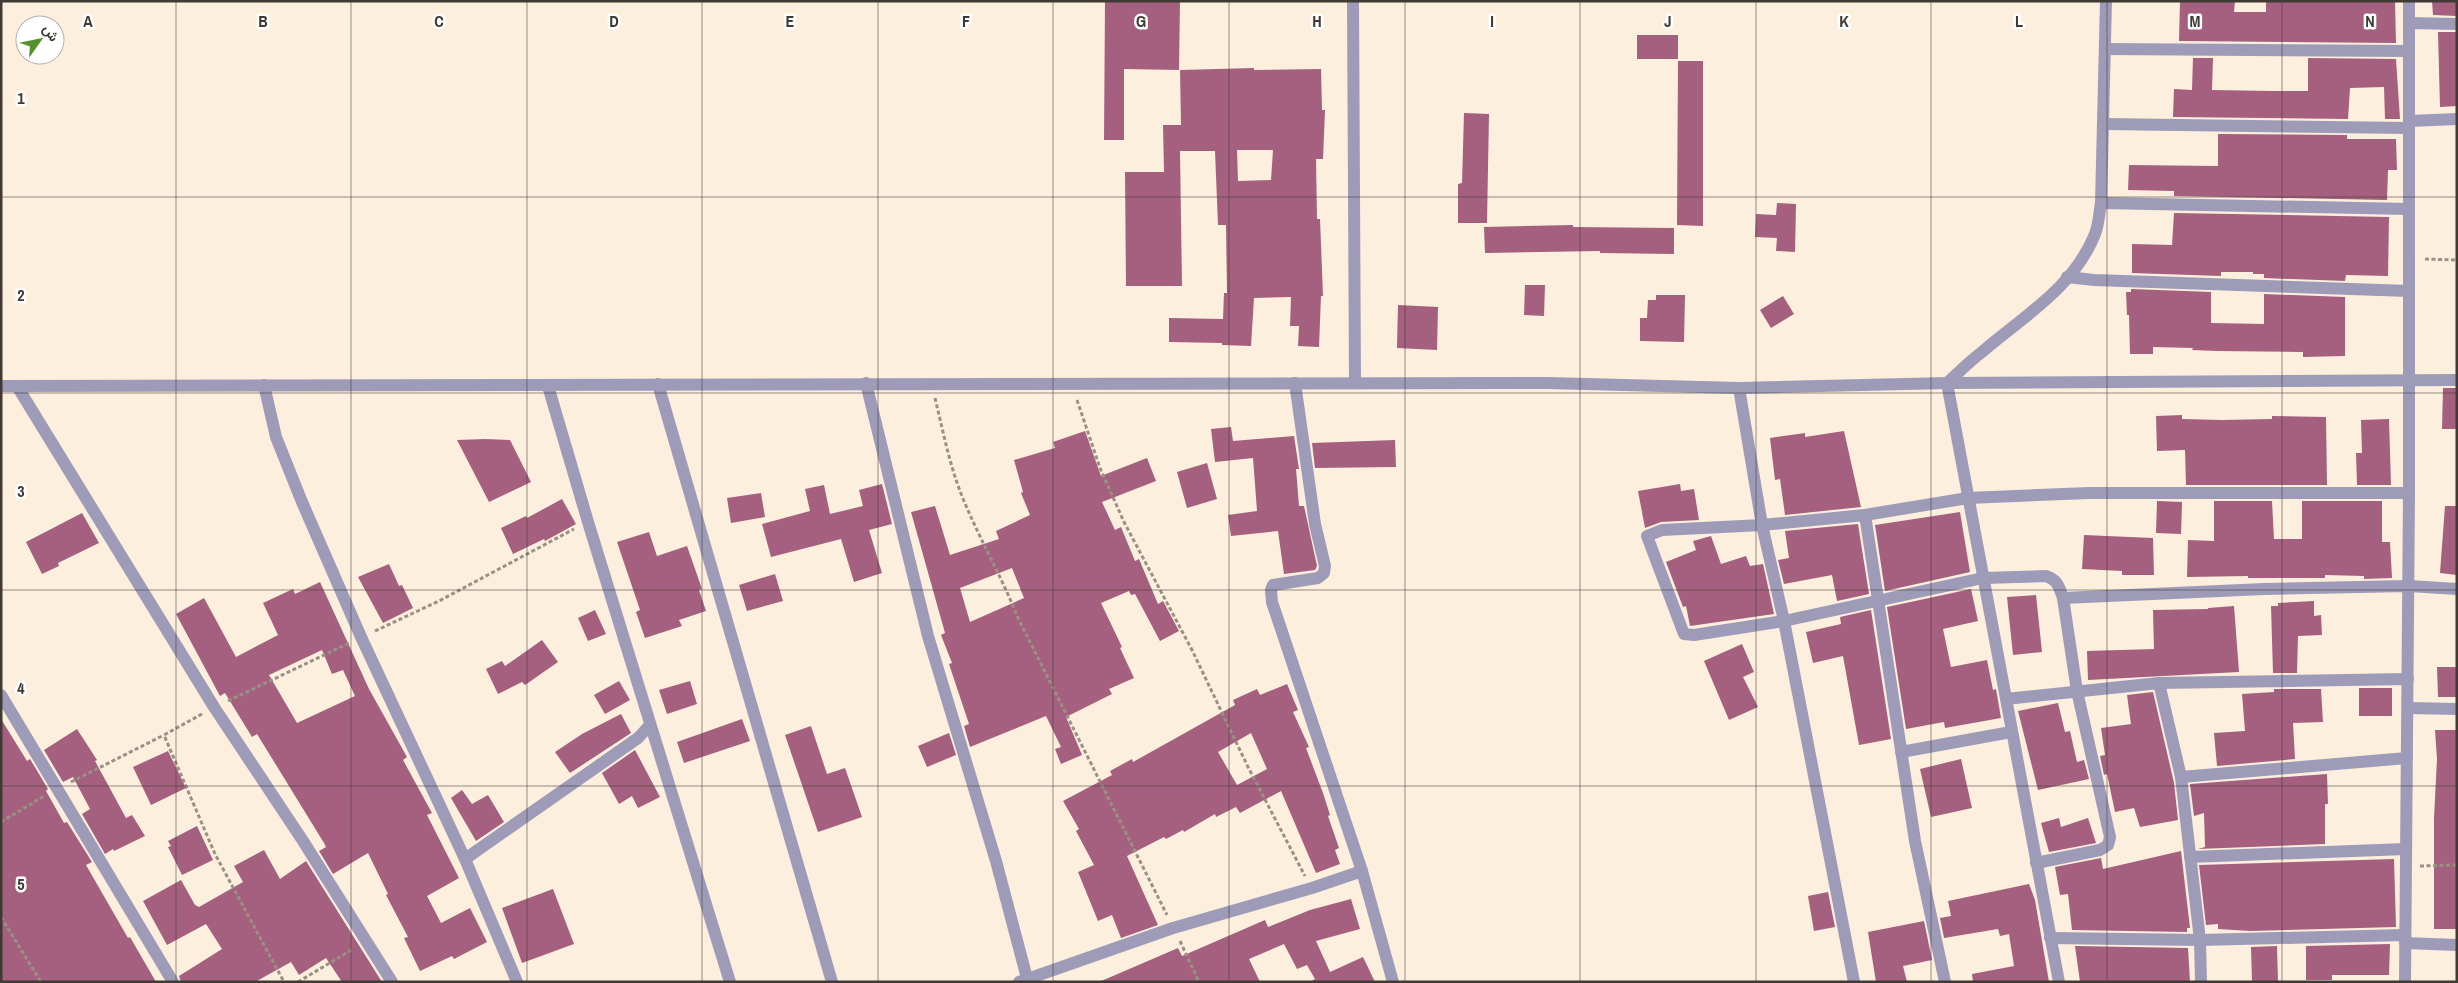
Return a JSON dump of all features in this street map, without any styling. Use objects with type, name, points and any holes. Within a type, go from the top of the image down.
[{"type":"street","points":[[1353,1],[1354,383]]},
{"type":"street","points":[[1947,383],[1982,351],[2018,325],[2048,299],[2082,261],[2096,232],[2101,203],[2106,1]]},
{"type":"street","points":[[2405,982],[2410,380],[2409,1]]},
{"type":"street","points":[[2409,23],[2457,24]]},
{"type":"street","points":[[2105,49],[2409,52]]},
{"type":"street","points":[[2104,124],[2409,124],[2457,119]]},
{"type":"street","points":[[2101,203],[2409,209]]},
{"type":"street","points":[[2067,277],[2094,280],[2409,291]]},
{"type":"street","points":[[1,386],[1546,383],[1739,388],[1947,383],[2457,380]]},
{"type":"street","points":[[866,383],[928,636],[996,861],[1024,981],[1174,928],[1312,888],[1362,871]]},
{"type":"street","points":[[1295,383],[1315,524],[1325,566],[1324,573],[1318,578],[1273,585],[1271,590],[1272,602],[1362,871],[1393,982]]},
{"type":"street","points":[[1947,383],[2059,982]]},
{"type":"street","points":[[658,384],[832,982]]},
{"type":"street","points":[[264,385],[276,437],[302,502],[361,637],[465,859],[517,982]]},
{"type":"street","points":[[18,386],[214,707],[392,982]]},
{"type":"street","points":[[548,386],[650,726],[730,982]]},
{"type":"street","points":[[1739,388],[1762,525],[1784,621],[1854,982]]},
{"type":"street","points":[[2036,863],[2100,850],[2108,845],[2110,837],[2077,691],[2063,598],[2059,584],[2054,579],[2046,576],[1983,578],[1784,621],[1694,635],[1684,634],[1647,536],[1662,530],[1762,525],[1865,515],[1968,498],[2089,493],[2409,493]]},
{"type":"street","points":[[1865,515],[1915,841],[1945,982]]},
{"type":"street","points":[[2063,598],[2236,590],[2409,586],[2457,589]]},
{"type":"street","points":[[2006,699],[2159,683],[2408,679]]},
{"type":"street","points":[[2159,683],[2180,777],[2200,940],[2201,982]]},
{"type":"street","points":[[1,695],[173,982]]},
{"type":"street","points":[[2408,708],[2457,709]]},
{"type":"street","points":[[465,859],[638,738],[650,726]]},
{"type":"street","points":[[1901,752],[2012,732]]},
{"type":"street","points":[[2180,777],[2407,758]]},
{"type":"street","points":[[2190,856],[2406,849]]},
{"type":"street","points":[[2050,938],[2200,940],[2405,939],[2457,945]]},
{"type":"path","points":[[2409,259],[2457,260]]},
{"type":"path","points":[[931,383],[956,480],[966,507],[1000,574],[1018,618],[1174,928],[1199,982]]},
{"type":"path","points":[[1071,383],[1100,468],[1124,522],[1192,650],[1248,767],[1312,888]]},
{"type":"path","points":[[1,822],[57,788],[164,735],[214,707],[439,601],[588,522]]},
{"type":"path","points":[[164,735],[215,854],[284,982]]},
{"type":"path","points":[[2406,866],[2457,865]]},
{"type":"path","points":[[1,917],[41,982]]},
{"type":"path","points":[[298,982],[366,941]]},
{"type":"building","points":[[1105,1],[1180,1],[1179,70],[1124,69],[1124,140],[1104,140]]},
{"type":"building","points":[[2180,1],[2235,1],[2234,12],[2266,12],[2266,1],[2395,1],[2396,43],[2179,41]]},
{"type":"building","points":[[2432,1],[2457,1],[2457,16],[2433,15]]},
{"type":"building","points":[[2438,32],[2457,32],[2457,106],[2440,107]]},
{"type":"building","points":[[1637,35],[1678,35],[1678,59],[1637,59]]},
{"type":"building","points":[[2193,58],[2213,58],[2212,90],[2273,91],[2308,91],[2308,58],[2396,59],[2400,119],[2385,119],[2384,87],[2350,88],[2348,119],[2173,117],[2174,89],[2192,90]]},
{"type":"building","points":[[1678,61],[1703,61],[1703,226],[1677,225]]},
{"type":"building","points":[[1321,69],[1322,110],[1325,110],[1323,159],[1316,159],[1317,219],[1320,219],[1323,296],[1321,296],[1319,347],[1298,346],[1299,326],[1290,326],[1291,297],[1254,298],[1251,346],[1222,345],[1222,343],[1169,342],[1169,318],[1223,319],[1224,293],[1227,293],[1226,225],[1218,225],[1215,151],[1180,151],[1182,286],[1126,286],[1125,172],[1164,172],[1163,125],[1181,125],[1180,70]],"holes":[[[1237,150],[1273,150],[1271,180],[1238,181]]]},
{"type":"building","points":[[1464,113],[1489,114],[1487,223],[1458,223],[1458,184],[1462,183]]},
{"type":"building","points":[[2218,134],[2347,135],[2347,139],[2396,139],[2397,170],[2388,170],[2387,200],[2174,196],[2174,191],[2128,190],[2129,165],[2218,166]]},
{"type":"building","points":[[1777,203],[1796,204],[1795,252],[1776,251],[1777,238],[1755,237],[1756,214],[1776,215]]},
{"type":"building","points":[[2174,213],[2389,217],[2388,276],[2346,275],[2345,281],[2264,278],[2264,274],[2253,274],[2253,272],[2221,272],[2221,276],[2132,273],[2132,244],[2172,245]]},
{"type":"building","points":[[1573,225],[1573,227],[1674,228],[1674,254],[1600,253],[1600,251],[1485,253],[1484,227]]},
{"type":"building","points":[[1525,285],[1545,285],[1544,316],[1524,315]]},
{"type":"building","points":[[2131,289],[2211,292],[2211,323],[2264,324],[2264,294],[2345,297],[2345,356],[2303,357],[2303,352],[2217,351],[2153,347],[2153,354],[2130,354],[2129,315],[2127,315],[2126,292],[2131,292]]},
{"type":"building","points":[[1656,295],[1685,295],[1684,342],[1640,341],[1640,318],[1647,318],[1648,300],[1656,300]]},
{"type":"building","points":[[1783,296],[1794,314],[1771,328],[1760,310]]},
{"type":"building","points":[[1398,305],[1438,307],[1437,350],[1397,348]]},
{"type":"building","points":[[2443,388],[2457,388],[2457,429],[2442,429]]},
{"type":"building","points":[[2182,415],[2182,419],[2222,420],[2272,419],[2272,416],[2326,417],[2327,485],[2186,485],[2185,450],[2157,451],[2156,416]]},
{"type":"building","points":[[2389,419],[2391,485],[2357,485],[2356,453],[2362,453],[2361,420]]},
{"type":"building","points":[[1231,427],[1233,441],[1294,436],[1299,469],[1296,469],[1299,506],[1304,506],[1317,566],[1315,570],[1284,574],[1278,531],[1231,536],[1228,515],[1257,511],[1253,458],[1215,462],[1211,429]]},
{"type":"building","points":[[1085,431],[1101,476],[1147,458],[1156,481],[1102,502],[1115,530],[1121,527],[1135,561],[1139,559],[1158,604],[1163,601],[1179,631],[1160,641],[1135,594],[1131,595],[1129,591],[1101,603],[1122,647],[1120,648],[1134,678],[1109,689],[1112,694],[1066,717],[1082,755],[1061,764],[1055,749],[1061,747],[1046,716],[970,747],[964,726],[969,724],[949,664],[952,663],[941,635],[945,633],[911,512],[935,506],[950,555],[999,539],[996,531],[1030,515],[1021,493],[1023,492],[1014,460],[1055,448],[1053,442]],"holes":[[[1012,568],[1024,598],[970,622],[960,588]]]},
{"type":"building","points":[[1844,431],[1861,507],[1785,515],[1780,479],[1775,480],[1770,438],[1805,433],[1805,437]]},
{"type":"building","points":[[457,440],[510,440],[531,482],[489,502]]},
{"type":"building","points":[[1395,440],[1396,467],[1315,468],[1312,443]]},
{"type":"building","points":[[1207,463],[1217,499],[1187,508],[1177,472]]},
{"type":"building","points":[[882,484],[892,524],[869,530],[882,573],[854,582],[841,539],[771,557],[762,524],[810,511],[805,489],[824,485],[830,514],[863,506],[859,490]]},
{"type":"building","points":[[1680,484],[1681,491],[1694,489],[1699,520],[1661,522],[1645,528],[1638,491]]},
{"type":"building","points":[[761,493],[765,517],[731,523],[727,498]]},
{"type":"building","points":[[562,499],[576,524],[545,541],[544,539],[513,554],[501,528],[526,516],[527,518]]},
{"type":"building","points":[[2157,501],[2182,502],[2181,534],[2156,533]]},
{"type":"building","points":[[2214,501],[2272,501],[2274,539],[2302,539],[2302,501],[2382,501],[2382,542],[2390,542],[2392,578],[2364,579],[2364,576],[2325,575],[2325,578],[2187,577],[2188,540],[2214,541]]},
{"type":"building","points":[[2445,506],[2457,506],[2457,575],[2440,573]]},
{"type":"building","points":[[1960,512],[1970,572],[1885,591],[1875,525]]},
{"type":"building","points":[[82,513],[99,543],[58,563],[59,566],[42,574],[26,542]]},
{"type":"building","points":[[1858,524],[1869,594],[1837,601],[1832,575],[1784,584],[1778,560],[1789,558],[1785,531]]},
{"type":"building","points":[[649,532],[657,556],[687,546],[702,589],[699,590],[706,611],[679,620],[682,626],[645,638],[636,612],[640,610],[617,542]]},
{"type":"building","points":[[2084,535],[2153,538],[2154,575],[2122,575],[2122,571],[2082,569]]},
{"type":"building","points":[[1711,536],[1721,564],[1746,556],[1750,566],[1763,564],[1774,614],[1690,626],[1686,606],[1683,607],[1666,562],[1696,550],[1693,541]]},
{"type":"building","points":[[389,564],[399,586],[402,585],[413,608],[383,623],[358,577]]},
{"type":"building","points":[[775,574],[783,601],[747,611],[739,585]]},
{"type":"building","points":[[320,582],[369,689],[407,757],[403,760],[432,813],[427,815],[459,878],[427,896],[441,923],[470,908],[487,942],[454,959],[452,956],[420,971],[404,938],[408,937],[386,895],[388,894],[368,853],[333,874],[319,851],[326,847],[324,843],[257,734],[252,737],[225,693],[220,696],[176,614],[204,598],[236,657],[278,635],[263,603],[293,589],[295,594]],"holes":[[[322,650],[332,674],[343,670],[355,696],[297,723],[269,675]]]},
{"type":"building","points":[[1971,589],[1978,621],[1943,629],[1951,667],[1987,660],[1993,690],[1996,689],[2001,718],[1945,728],[1944,722],[1906,729],[1887,607]]},
{"type":"building","points":[[2036,595],[2042,652],[2013,655],[2007,597]]},
{"type":"building","points":[[2314,601],[2314,616],[2321,615],[2322,635],[2298,636],[2297,673],[2273,673],[2271,606],[2278,606],[2278,603]]},
{"type":"building","points":[[2234,606],[2239,672],[2088,680],[2087,651],[2154,649],[2153,610],[2208,609]]},
{"type":"building","points":[[595,610],[606,634],[588,641],[578,618]]},
{"type":"building","points":[[1871,610],[1891,739],[1859,745],[1843,656],[1813,663],[1806,632],[1841,624],[1840,617]]},
{"type":"building","points":[[542,640],[558,662],[525,685],[522,682],[498,694],[486,669],[502,661],[505,666]]},
{"type":"building","points":[[1742,644],[1754,672],[1743,677],[1758,707],[1729,720],[1704,661]]},
{"type":"building","points":[[2437,667],[2457,667],[2457,697],[2438,697]]},
{"type":"building","points":[[619,681],[630,700],[605,714],[594,695]]},
{"type":"building","points":[[690,681],[697,704],[667,714],[659,690]]},
{"type":"building","points":[[1287,684],[1298,710],[1293,712],[1309,747],[1306,748],[1330,815],[1328,816],[1339,848],[1335,850],[1340,864],[1316,873],[1281,791],[1240,813],[1236,807],[1216,817],[1215,814],[1184,832],[1183,830],[1166,839],[1164,837],[1127,856],[1158,925],[1121,938],[1112,915],[1098,921],[1078,872],[1094,865],[1076,831],[1079,829],[1063,801],[1112,775],[1110,771],[1132,759],[1133,762],[1235,705],[1233,700],[1257,689],[1260,695]],"holes":[[[1251,733],[1267,769],[1237,785],[1218,752]]]},
{"type":"building","points":[[2359,688],[2392,688],[2392,716],[2359,716]]},
{"type":"building","points":[[2274,689],[2321,689],[2323,722],[2293,723],[2295,759],[2217,766],[2214,733],[2245,731],[2242,694],[2274,692]]},
{"type":"building","points":[[2153,692],[2174,783],[2178,820],[2140,827],[2134,808],[2115,812],[2107,774],[2104,775],[2100,756],[2105,755],[2101,728],[2131,724],[2127,695]]},
{"type":"building","points":[[2058,703],[2065,732],[2070,731],[2077,762],[2084,760],[2089,779],[2038,790],[2018,711]]},
{"type":"building","points":[[621,714],[631,733],[570,773],[555,752],[582,734]]},
{"type":"building","points":[[1,719],[27,761],[30,759],[48,789],[46,791],[64,823],[67,822],[92,862],[86,865],[156,982],[1,982]]},
{"type":"building","points":[[742,719],[750,741],[684,763],[677,742]]},
{"type":"building","points":[[811,726],[827,774],[845,768],[862,817],[818,832],[785,735]]},
{"type":"building","points":[[77,729],[97,760],[95,761],[126,818],[132,815],[145,836],[105,854],[82,814],[90,809],[73,777],[63,782],[44,750]]},
{"type":"building","points":[[2435,730],[2457,730],[2457,929],[2434,929],[2434,818],[2437,759]]},
{"type":"building","points":[[949,733],[956,755],[927,767],[918,746]]},
{"type":"building","points":[[635,750],[660,797],[638,808],[632,796],[619,804],[602,773]]},
{"type":"building","points":[[168,751],[186,788],[151,805],[133,767]]},
{"type":"building","points":[[1961,759],[1972,808],[1931,817],[1920,769]]},
{"type":"building","points":[[2327,774],[2328,804],[2325,804],[2325,844],[2198,849],[2205,847],[2204,813],[2194,816],[2190,784]]},
{"type":"building","points":[[462,790],[472,804],[488,795],[504,822],[476,841],[451,798]]},
{"type":"building","points":[[2059,818],[2061,827],[2088,818],[2096,843],[2049,852],[2041,823]]},
{"type":"building","points":[[197,826],[213,860],[182,875],[168,847],[171,846],[168,841]]},
{"type":"building","points":[[264,850],[280,879],[306,861],[382,982],[342,982],[326,958],[299,975],[291,962],[255,982],[181,982],[179,976],[222,949],[206,924],[167,945],[143,901],[181,880],[195,905],[199,907],[243,882],[234,866]]},
{"type":"building","points":[[2181,851],[2190,928],[2187,928],[2187,932],[2072,930],[2068,894],[2060,895],[2055,867],[2101,858],[2103,869]]},
{"type":"building","points":[[2394,859],[2396,927],[2250,931],[2218,929],[2218,924],[2206,925],[2199,865]]},
{"type":"building","points":[[2029,884],[2035,900],[2049,982],[1973,982],[1972,974],[2014,966],[2009,934],[2000,936],[1998,929],[1944,938],[1940,918],[1951,916],[1948,901]]},
{"type":"building","points":[[553,889],[574,944],[522,963],[502,908]]},
{"type":"building","points":[[1828,892],[1835,927],[1814,931],[1808,896]]},
{"type":"building","points":[[1351,899],[1360,929],[1316,941],[1330,972],[1363,957],[1375,982],[1310,982],[1315,979],[1307,965],[1297,969],[1284,944],[1249,959],[1260,982],[1099,982],[1178,948],[1182,956],[1265,920],[1268,927],[1310,910]]},
{"type":"building","points":[[1924,921],[1932,960],[1903,966],[1907,982],[1876,982],[1868,932]]},
{"type":"building","points":[[2390,944],[2389,975],[2332,975],[2332,980],[2306,980],[2306,946]]},
{"type":"building","points":[[2075,946],[2188,948],[2190,982],[2080,982]]},
{"type":"building","points":[[2277,946],[2278,982],[2252,982],[2251,947]]}]
